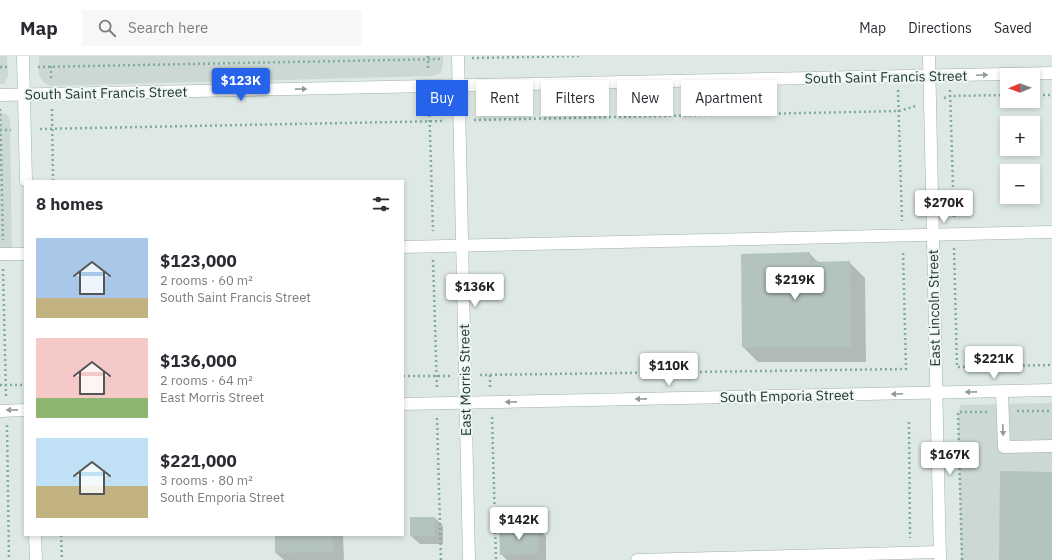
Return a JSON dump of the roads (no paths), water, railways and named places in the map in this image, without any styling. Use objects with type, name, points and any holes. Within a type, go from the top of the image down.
[{"type":"street","name":"East Lincoln Street","points":[[928,56],[940,556]]},
{"type":"street","name":"East Morris Street","points":[[458,57],[458,80]]},
{"type":"street","points":[[23,61],[26,180]]},
{"type":"street","name":"South Saint Francis Street","points":[[468,86],[1052,73]]},
{"type":"street","name":"South Saint Francis Street","points":[[0,95],[416,87]]},
{"type":"street","name":"East Morris Street","points":[[459,116],[469,560]]},
{"type":"street","points":[[404,247],[1052,232]]},
{"type":"street","points":[[2,254],[24,254]]},
{"type":"street","name":"South Emporia Street","points":[[404,404],[1052,390]]},
{"type":"street","points":[[1002,392],[1004,447],[1052,446]]},
{"type":"street","points":[[3,411],[24,410]]},
{"type":"street","points":[[35,536],[36,560]]},
{"type":"street","points":[[637,560],[910,553],[940,556]]}]
